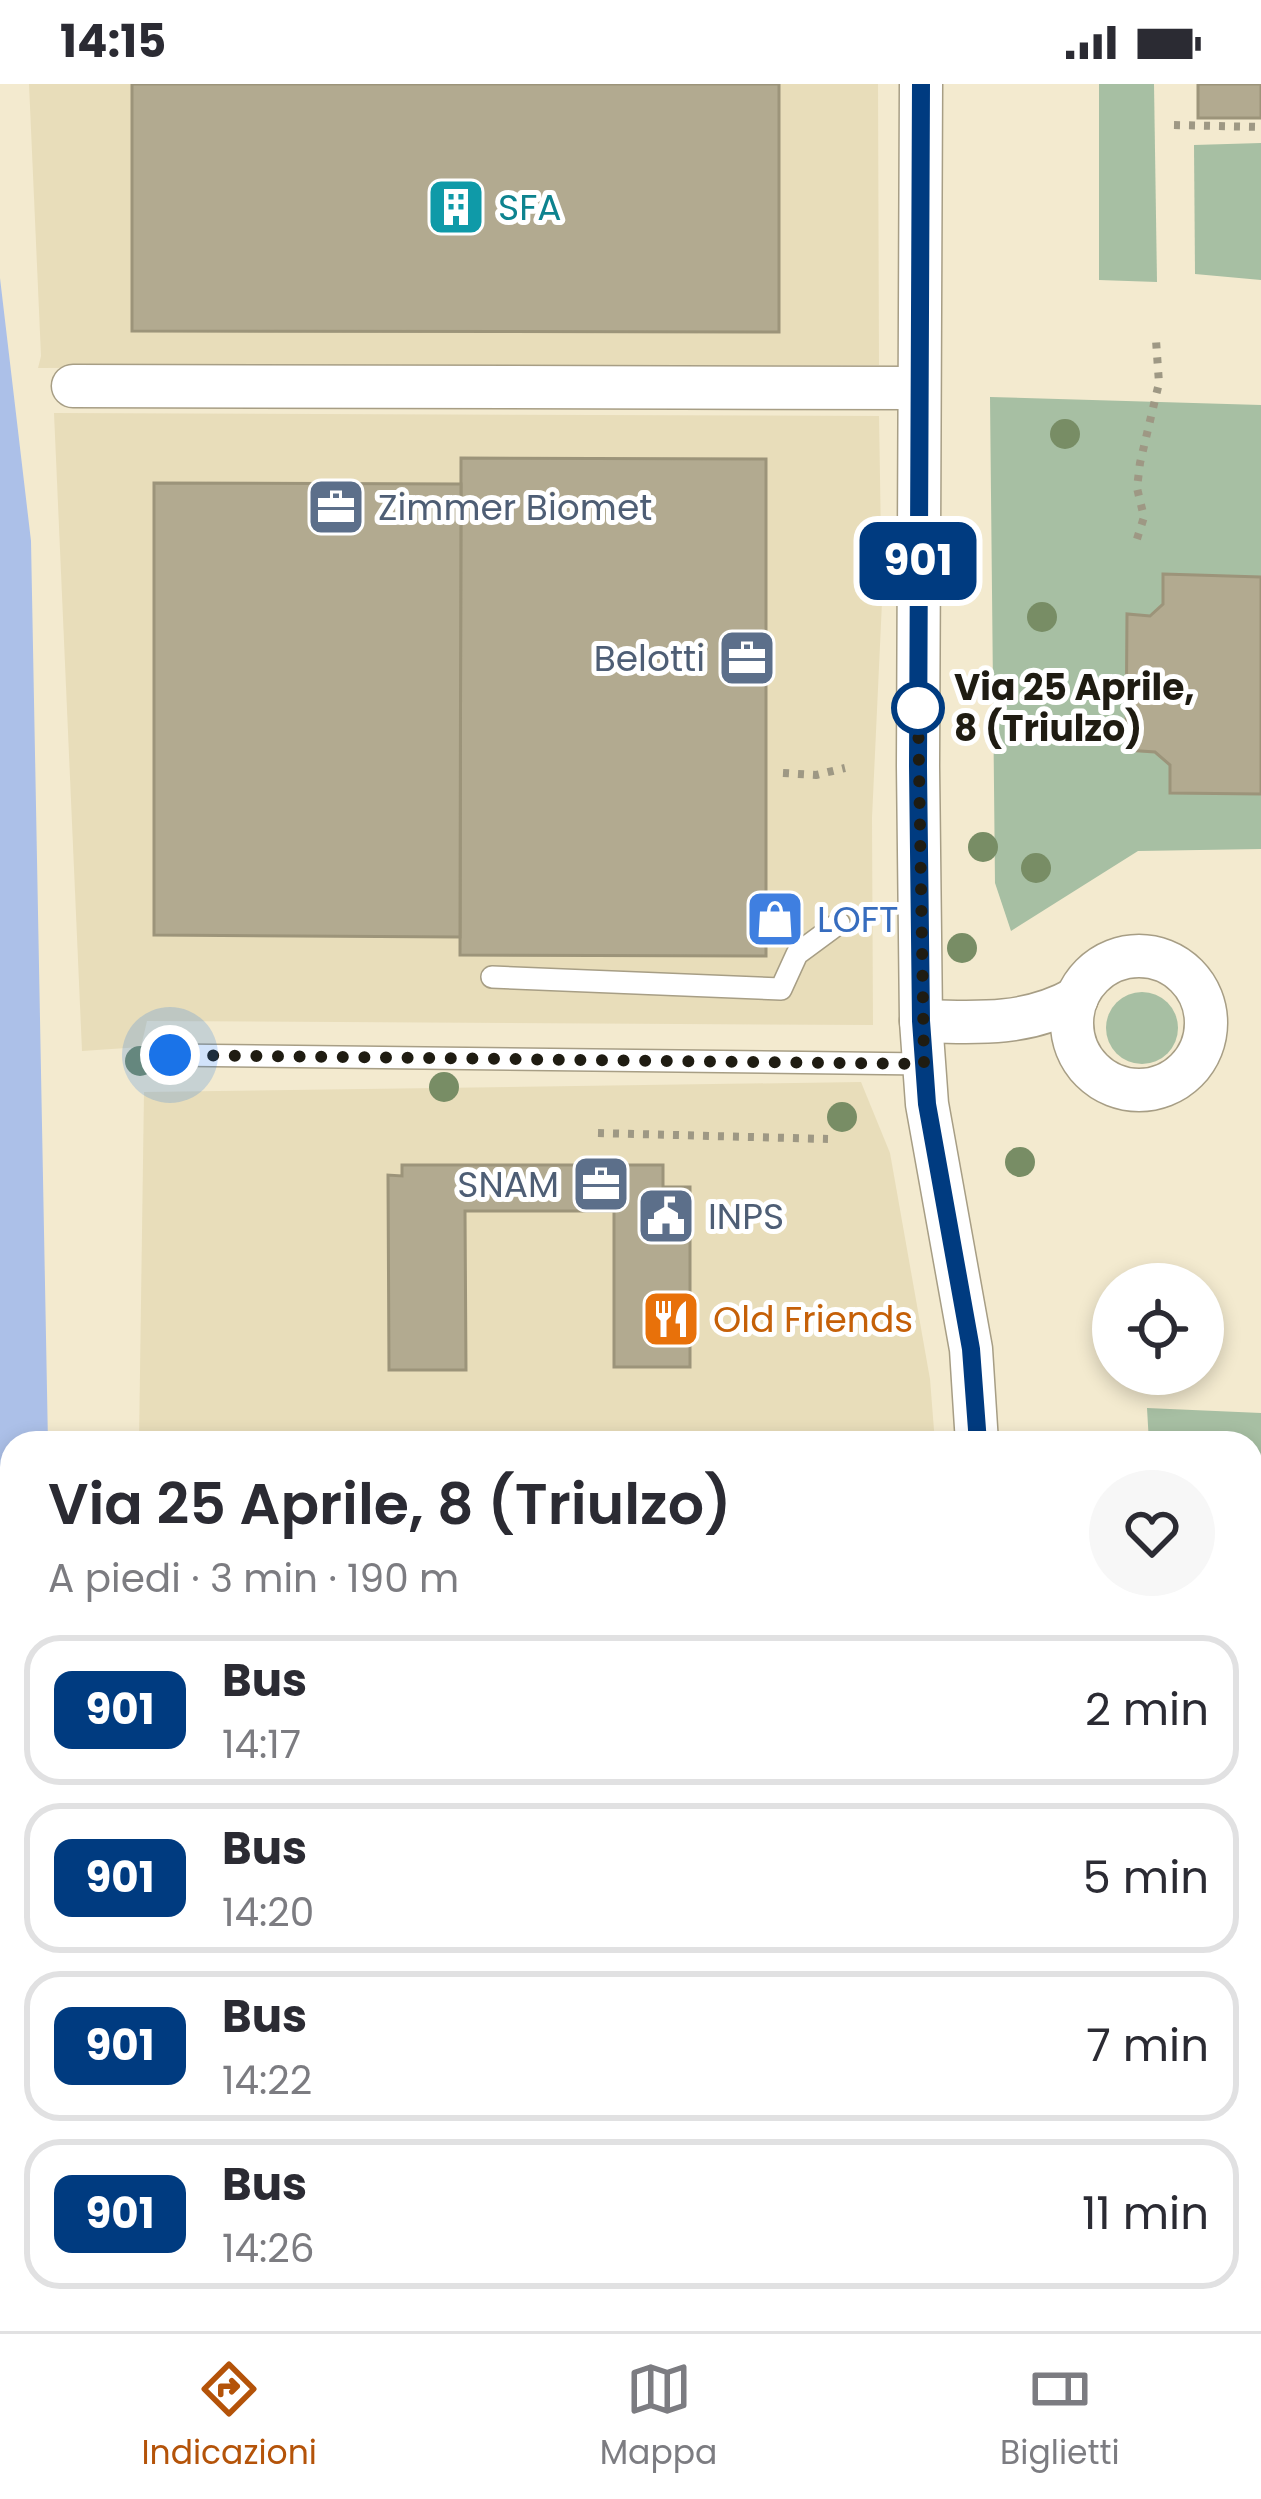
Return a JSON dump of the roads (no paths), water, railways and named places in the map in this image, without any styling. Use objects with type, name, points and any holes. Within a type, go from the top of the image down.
[{"type":"street","points":[[921,84],[921,1021],[927,1104],[971,1349],[976,1431]]},
{"type":"street","points":[[73,386],[919,388]]},
{"type":"street","points":[[921,1021],[992,1024],[1053,1011],[1077,998],[1101,968],[1122,958],[1161,960],[1181,970],[1195,985],[1207,1018],[1200,1053],[1180,1077],[1159,1088],[1122,1088],[1097,1076],[1076,1046],[1072,1021],[1077,998]]},
{"type":"street","points":[[992,1024],[1048,1044],[1089,1067]]},
{"type":"lane","points":[[492,977],[781,989],[797,954],[838,923]]},
{"type":"lane","points":[[170,1055],[924,1064]]},
{"type":"water","points":[[0,278],[31,541],[48,1431],[0,1431]]},
{"type":"place","name":"SFA","points":[[456,207]]},
{"type":"place","name":"Zimmer Biomet","points":[[336,507]]},
{"type":"place","name":"Belotti","points":[[747,658]]},
{"type":"place","name":"Via 25 Aprile, 8 (Triulzo)","points":[[918,708]]},
{"type":"place","name":"LOFT","points":[[775,919]]},
{"type":"place","name":"SNAM","points":[[601,1184]]},
{"type":"place","name":"INPS","points":[[666,1216]]},
{"type":"place","name":"Old Friends","points":[[671,1319]]}]
